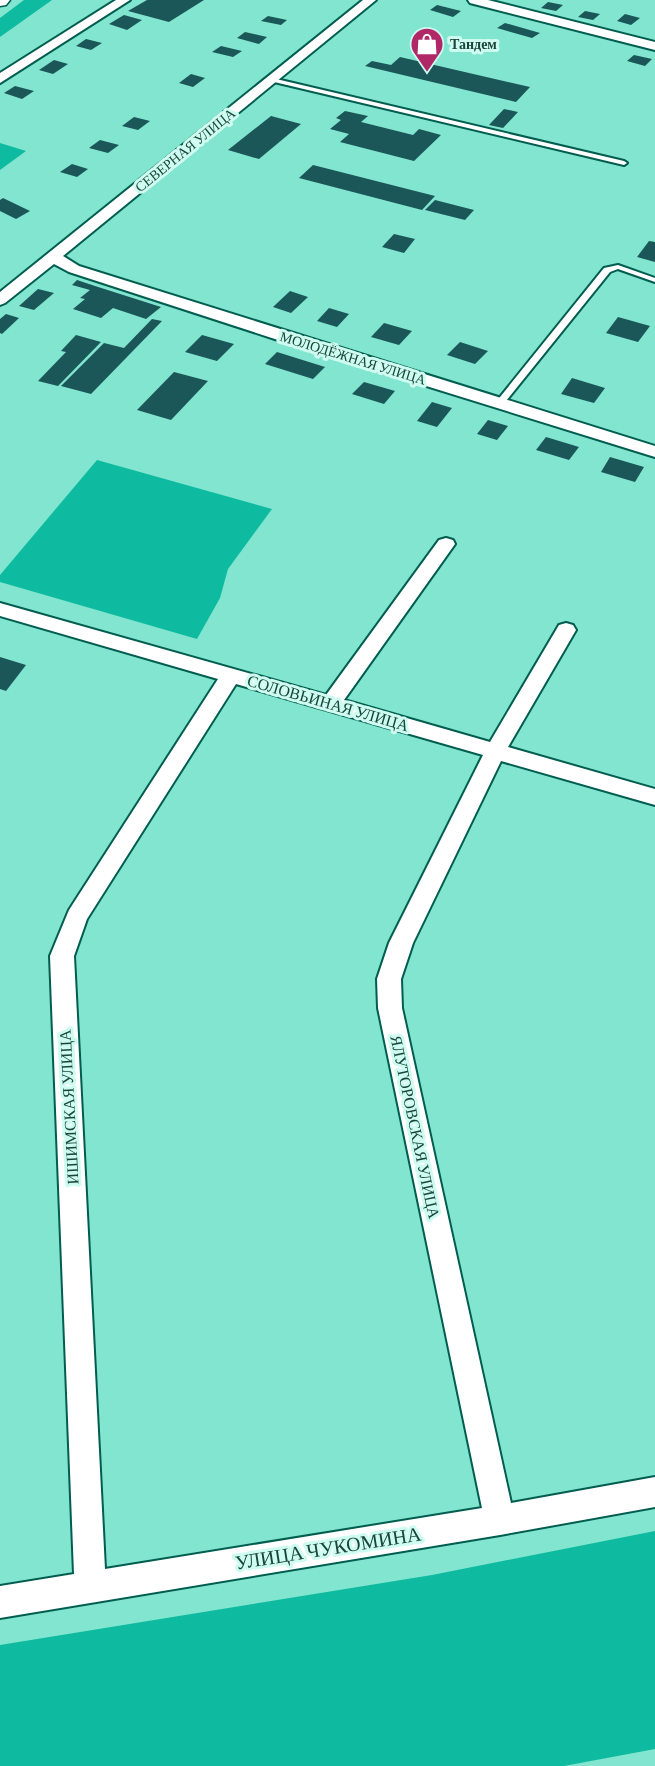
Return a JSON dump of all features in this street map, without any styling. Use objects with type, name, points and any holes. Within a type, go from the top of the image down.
[{"type":"street","points":[[0,79],[124,0]]},
{"type":"street","name":"СЕВЕРНАЯ УЛИЦА","points":[[0,300],[370,0]]},
{"type":"street","points":[[474,0],[655,46]]},
{"type":"street","name":"МОЛОДЁЖНАЯ УЛИЦА","points":[[54,257],[74,269],[655,452]]},
{"type":"street","points":[[331,704],[446,544]]},
{"type":"street","name":"СОЛОВЬИНАЯ УЛИЦА","points":[[0,609],[655,797]]},
{"type":"street","name":"ЯЛУТОРОВСКАЯ УЛИЦА","points":[[500,1520],[390,1008],[389,980],[401,944],[495,752],[566,630]]},
{"type":"street","name":"ИШИМСКАЯ УЛИЦА","points":[[90,1588],[62,956],[77,916],[231,675]]},
{"type":"street","name":"УЛИЦА ЧУКОМИНА","points":[[0,1602],[500,1520],[655,1492]]},
{"type":"lane","points":[[272,80],[624,163]]},
{"type":"lane","points":[[499,404],[598,278],[607,270],[618,267],[655,280]]},
{"type":"green space","points":[[24,0],[52,0],[0,37],[0,18]]},
{"type":"green space","points":[[0,143],[26,151],[0,170]]},
{"type":"green space","points":[[97,460],[272,509],[228,569],[220,598],[197,639],[0,582],[0,575]]},
{"type":"green space","points":[[655,1531],[655,1749],[564,1766],[0,1766],[0,1645],[432,1575]]},
{"type":"building","points":[[147,0],[204,0],[169,22],[128,11]]},
{"type":"building","points":[[548,2],[563,5],[556,11],[541,8]]},
{"type":"building","points":[[437,5],[461,11],[453,17],[430,10]]},
{"type":"building","points":[[585,11],[600,14],[593,20],[578,17]]},
{"type":"building","points":[[625,14],[640,18],[631,25],[617,21]]},
{"type":"building","points":[[124,15],[142,20],[127,30],[109,24]]},
{"type":"building","points":[[268,16],[287,20],[281,25],[261,21]]},
{"type":"building","points":[[505,23],[540,33],[532,38],[497,28]]},
{"type":"building","points":[[245,32],[267,37],[259,44],[237,38]]},
{"type":"building","points":[[86,39],[102,43],[91,50],[76,46]]},
{"type":"building","points":[[221,46],[242,51],[233,57],[212,52]]},
{"type":"building","points":[[634,55],[652,59],[645,66],[627,61]]},
{"type":"building","points":[[400,57],[530,87],[516,102],[365,66],[372,61],[391,65]]},
{"type":"building","points":[[54,60],[68,64],[53,74],[39,70]]},
{"type":"building","points":[[191,74],[205,78],[193,87],[179,83]]},
{"type":"building","points":[[15,86],[34,91],[22,99],[4,93]]},
{"type":"building","points":[[504,109],[518,112],[503,128],[489,125]]},
{"type":"building","points":[[345,111],[368,116],[361,122],[413,135],[419,129],[441,135],[414,161],[340,142],[349,134],[330,129],[341,120],[336,118]]},
{"type":"building","points":[[271,116],[301,124],[259,159],[228,150]]},
{"type":"building","points":[[134,117],[150,121],[138,130],[122,126]]},
{"type":"building","points":[[100,140],[119,145],[108,153],[89,148]]},
{"type":"building","points":[[72,164],[88,169],[77,177],[60,172]]},
{"type":"building","points":[[313,165],[435,196],[422,210],[299,178]]},
{"type":"building","points":[[3,198],[30,211],[16,219],[0,211],[0,200]]},
{"type":"building","points":[[435,200],[474,210],[465,220],[425,210]]},
{"type":"building","points":[[394,234],[415,239],[404,253],[382,247]]},
{"type":"building","points":[[649,241],[655,242],[655,262],[637,257]]},
{"type":"building","points":[[77,280],[161,307],[146,319],[113,308],[101,318],[73,309],[85,299],[80,298],[90,290],[72,285]]},
{"type":"building","points":[[38,289],[54,293],[34,310],[19,306]]},
{"type":"building","points":[[290,291],[308,297],[291,313],[273,307]]},
{"type":"building","points":[[329,308],[349,314],[337,327],[317,321]]},
{"type":"building","points":[[6,314],[19,318],[2,334],[0,333],[0,319]]},
{"type":"building","points":[[618,317],[650,326],[638,342],[606,333]]},
{"type":"building","points":[[152,319],[162,321],[91,394],[61,386],[104,343],[124,348]]},
{"type":"building","points":[[384,323],[412,331],[399,345],[371,337]]},
{"type":"building","points":[[76,335],[101,342],[58,386],[38,381],[66,352],[61,351]]},
{"type":"building","points":[[202,335],[234,344],[217,361],[185,352]]},
{"type":"building","points":[[460,342],[488,351],[475,364],[447,355]]},
{"type":"building","points":[[277,352],[325,367],[313,379],[265,364]]},
{"type":"building","points":[[174,372],[208,381],[171,420],[137,410]]},
{"type":"building","points":[[572,378],[605,388],[594,403],[561,394]]},
{"type":"building","points":[[364,382],[395,391],[384,404],[352,394]]},
{"type":"building","points":[[432,402],[452,408],[437,427],[417,421]]},
{"type":"building","points":[[488,420],[508,426],[497,440],[477,434]]},
{"type":"building","points":[[546,437],[579,447],[569,460],[536,450]]},
{"type":"building","points":[[610,457],[644,467],[635,482],[601,472]]},
{"type":"building","points":[[0,657],[26,665],[6,691],[0,689]]},
{"type":"place","name":"Тандем","points":[[427,73]]}]
